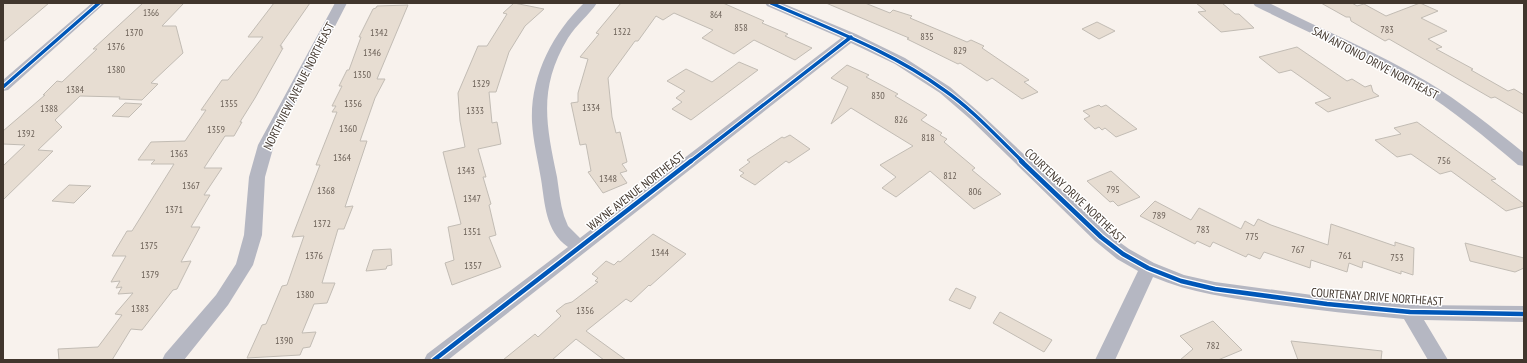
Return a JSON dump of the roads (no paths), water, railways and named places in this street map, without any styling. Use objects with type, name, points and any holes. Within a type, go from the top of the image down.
[{"type":"street","points":[[3,87],[99,3]]},
{"type":"street","name":"NORTHVIEW AVENUE NORTHEAST","points":[[172,360],[222,300],[244,265],[253,235],[257,177],[266,145],[341,3]]},
{"type":"street","points":[[580,247],[565,236],[557,223],[539,116],[540,97],[548,66],[555,49],[576,19],[591,3]]},
{"type":"street","name":"COURTENAY DRIVE NORTHEAST","points":[[770,3],[851,37],[900,61],[945,90],[974,115],[1101,237],[1123,254],[1148,268],[1181,281],[1215,289],[1327,304],[1410,312],[1524,314]]},
{"type":"street","name":"SAN ANTONIO DRIVE NORTHEAST","points":[[1259,3],[1421,85],[1480,125],[1524,161]]},
{"type":"street","name":"WAYNE AVENUE NORTHEAST","points":[[434,360],[851,37]]},
{"type":"street","points":[[1105,360],[1148,268]]},
{"type":"street","points":[[1410,312],[1438,360]]}]
